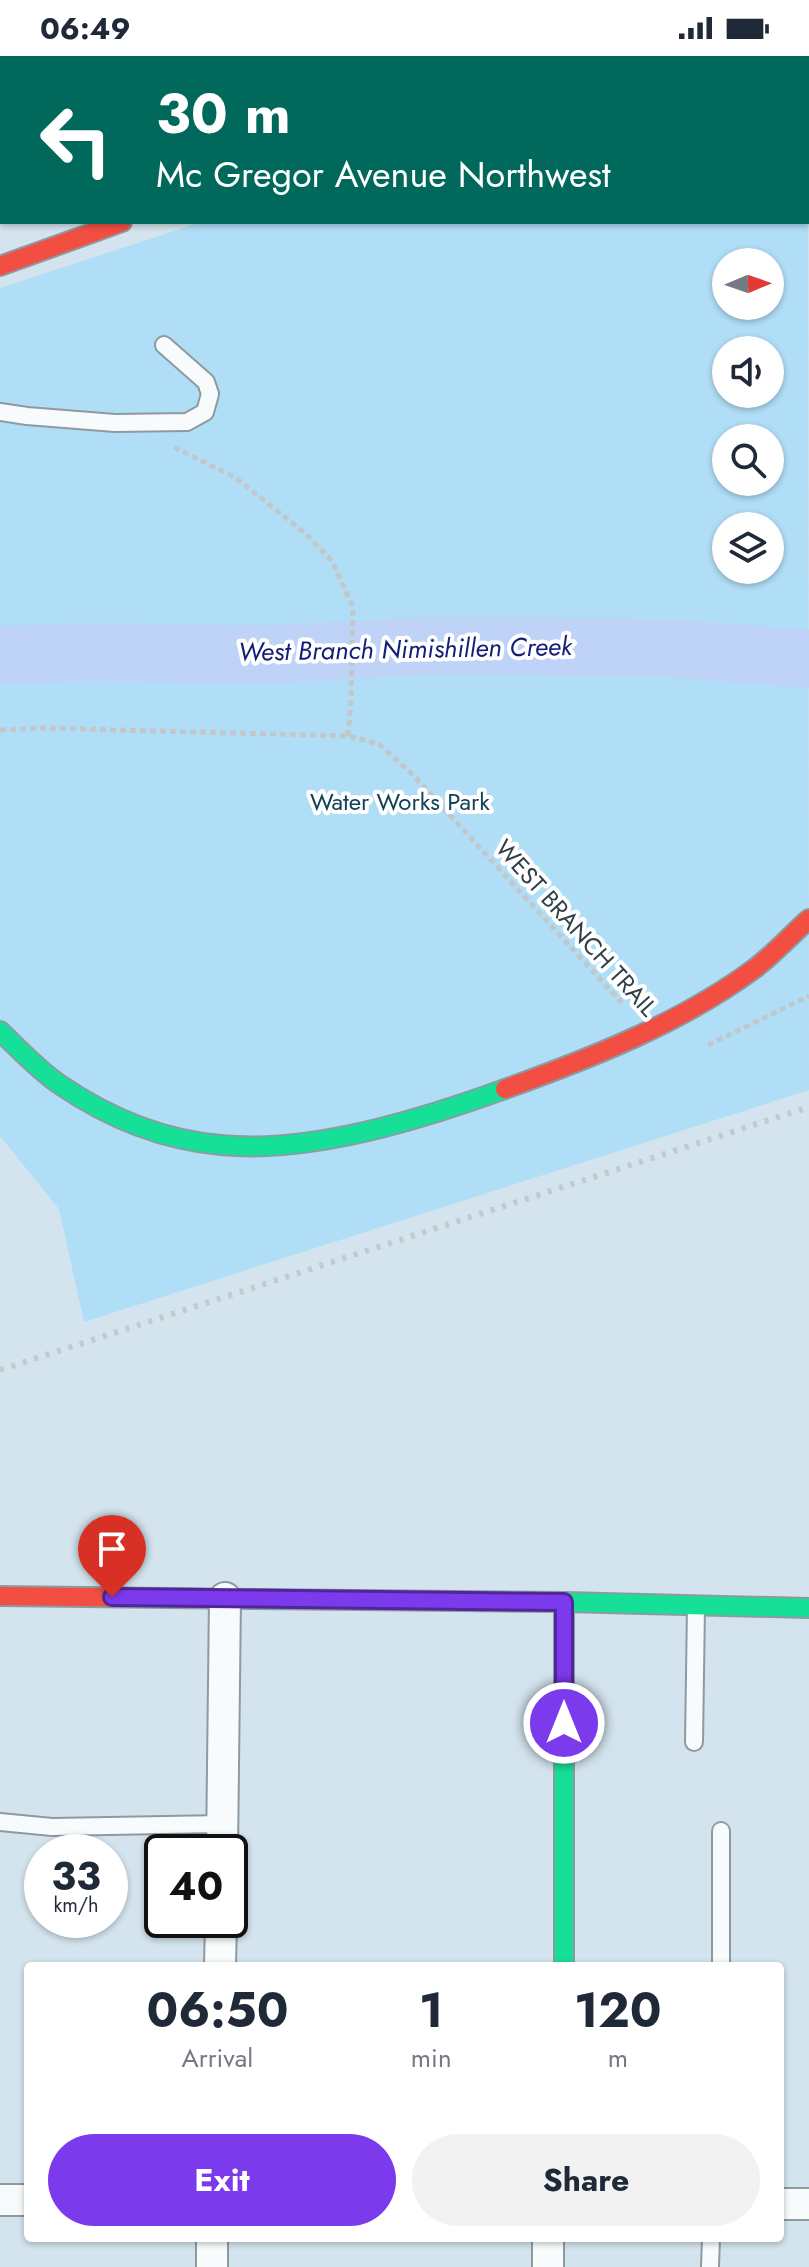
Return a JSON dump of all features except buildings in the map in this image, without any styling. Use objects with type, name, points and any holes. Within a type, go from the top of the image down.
[{"type":"street","points":[[0,266],[116,224]]},
{"type":"street","points":[[0,1031],[59,1084],[117,1117],[144,1128],[200,1143],[237,1147],[294,1145],[423,1116],[530,1081],[645,1032],[690,1009],[756,967],[809,919]]},
{"type":"street","points":[[0,1596],[809,1608]]},
{"type":"street","points":[[222,1834],[225,1598]]},
{"type":"street","points":[[564,1602],[564,1962]]},
{"type":"street","points":[[220,1962],[221,1938]]},
{"type":"street","points":[[0,2200],[24,2200]]},
{"type":"street","points":[[784,2204],[809,2204]]},
{"type":"street","points":[[212,2242],[212,2267]]},
{"type":"street","points":[[548,2242],[548,2267]]},
{"type":"lane","points":[[0,412],[115,423],[187,422],[205,412],[210,394],[206,382],[164,345]]},
{"type":"lane","points":[[694,1742],[696,1605]]},
{"type":"lane","points":[[0,1822],[160,1834]]},
{"type":"lane","points":[[721,1831],[721,1962]]},
{"type":"lane","points":[[710,2267],[711,2242]]},
{"type":"path","points":[[157,421],[166,443],[236,478],[306,534],[332,561],[353,607],[348,736]]},
{"type":"path","name":"WEST BRANCH TRAIL","points":[[0,730],[44,728],[348,736],[379,744],[414,776],[645,1032]]},
{"type":"path","points":[[702,1048],[809,996]]},
{"type":"green space","name":"Water Works Park","points":[[196,224],[808,224],[809,1090],[84,1322],[59,1209],[0,1136],[0,288]]},
{"type":"waterway","name":"West Branch Nimishillen Creek","points":[[0,655],[97,652],[279,654],[417,646],[531,646],[666,648],[809,659]]},
{"type":"railway","points":[[0,1370],[809,1107]]},
{"type":"traffic: fast","points":[[0,1031],[51,1078],[96,1107],[157,1132],[221,1145],[292,1144],[366,1132],[505,1089]]},
{"type":"traffic: fast","points":[[250,1599],[809,1608]]},
{"type":"traffic: fast","points":[[564,1602],[564,1962]]},
{"type":"traffic: jam","points":[[0,266],[116,224]]},
{"type":"traffic: jam","points":[[505,1089],[602,1052],[666,1023],[754,969],[809,919]]},
{"type":"traffic: jam","points":[[0,1596],[250,1599]]},
{"type":"route","points":[[112,1597],[564,1602],[564,1723]]}]
